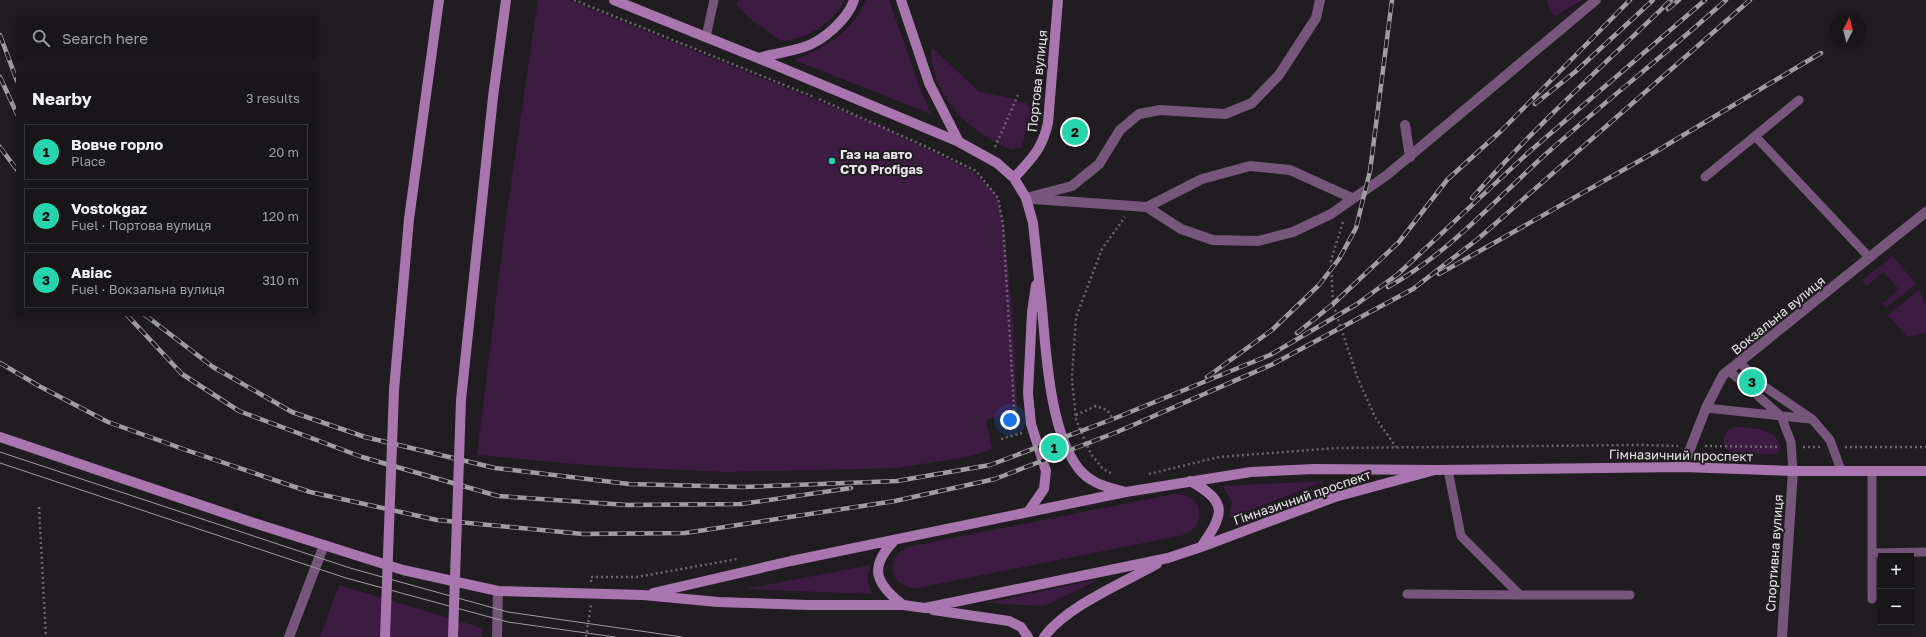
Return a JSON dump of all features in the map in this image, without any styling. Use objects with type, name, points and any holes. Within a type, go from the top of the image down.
[{"type":"main road","points":[[385,637],[394,390],[409,219],[439,0]]},
{"type":"main road","points":[[453,637],[461,400],[493,97],[506,0]]},
{"type":"main road","points":[[758,58],[805,47],[838,26],[854,0]]},
{"type":"main road","points":[[900,0],[929,83],[959,142]]},
{"type":"main road","name":"Портова вулиця","points":[[1014,178],[1038,152],[1045,139],[1048,123],[1058,0]]},
{"type":"main road","points":[[620,1],[959,142],[997,163],[1014,178],[1026,198],[1033,223],[1048,376],[1056,416],[1069,454],[1080,470],[1096,484],[1126,492]]},
{"type":"main road","points":[[1028,512],[1044,489],[1046,471],[1031,424],[1028,393],[1032,312],[1038,267]]},
{"type":"main road","points":[[0,437],[403,570],[498,591],[643,595],[718,602],[809,605],[903,605],[1009,621],[1021,627],[1028,637]]},
{"type":"main road","name":"Гімназичний проспект","points":[[643,595],[791,561],[1126,492],[1251,472],[1315,468],[1448,470],[1683,467],[1793,471],[1926,470]]},
{"type":"main road","name":"Гімназичний проспект","points":[[1168,558],[1335,497],[1435,470]]},
{"type":"main road","points":[[1190,481],[1206,489],[1214,497],[1219,507],[1218,519],[1214,529],[1201,547]]},
{"type":"main road","points":[[894,541],[883,552],[878,568],[878,578],[887,593],[903,605]]},
{"type":"main road","points":[[925,608],[1168,558]]},
{"type":"main road","points":[[1044,637],[1058,620],[1168,558]]},
{"type":"street","points":[[1026,198],[1072,186],[1099,164],[1120,130],[1139,114],[1160,110],[1225,114],[1252,103],[1279,75],[1316,18],[1320,0]]},
{"type":"street","points":[[1147,206],[1181,229],[1213,240],[1258,241],[1293,232],[1331,214],[1387,175],[1410,157],[1428,139],[1596,0]]},
{"type":"street","points":[[1405,125],[1410,157]]},
{"type":"street","points":[[1026,198],[1147,206],[1202,179],[1250,166],[1290,170],[1352,198]]},
{"type":"street","name":"Вокзальна вулиця","points":[[1683,467],[1706,408],[1724,375],[1926,212]]},
{"type":"street","name":"Спортивна вулиця","points":[[1782,637],[1793,471]]},
{"type":"street","points":[[290,637],[324,545]]},
{"type":"street","points":[[497,637],[498,591]]},
{"type":"lane","points":[[706,36],[714,0]]},
{"type":"lane","points":[[1705,177],[1756,137],[1799,100]]},
{"type":"lane","points":[[1756,137],[1869,257]]},
{"type":"lane","points":[[1739,362],[1752,374]]},
{"type":"lane","points":[[1729,370],[1741,381]]},
{"type":"lane","points":[[1765,387],[1812,419],[1834,447],[1841,470]]},
{"type":"lane","points":[[1758,396],[1781,416],[1792,447],[1793,471]]},
{"type":"lane","points":[[1706,408],[1812,419]]},
{"type":"lane","points":[[1448,470],[1461,536],[1520,594]]},
{"type":"lane","points":[[1872,471],[1872,599]]},
{"type":"lane","points":[[1872,553],[1926,552]]},
{"type":"lane","points":[[1407,594],[1630,595]]},
{"type":"path","points":[[574,0],[818,99],[927,147],[976,171],[998,198],[1003,224],[1014,407],[1017,422]]},
{"type":"path","points":[[976,171],[988,158],[997,144],[1018,95]]},
{"type":"path","points":[[1117,475],[1103,469],[1091,454],[1076,420],[1072,378],[1076,317],[1102,249],[1135,206]]},
{"type":"path","points":[[1345,218],[1331,260],[1333,304],[1358,379],[1369,404],[1375,417],[1396,447]]},
{"type":"path","points":[[1076,414],[1096,406],[1107,410],[1113,419]]},
{"type":"path","points":[[1001,439],[1026,431],[1021,427]]},
{"type":"path","points":[[1143,475],[1219,457],[1336,448],[1641,445],[1926,447]]},
{"type":"path","points":[[40,507],[46,637]]},
{"type":"path","points":[[586,637],[591,594],[591,577],[637,577],[662,574],[739,558]]},
{"type":"shaded area","points":[[538,0],[568,0],[880,126],[972,171],[997,195],[1004,226],[1013,323],[1017,409],[986,420],[992,449],[967,457],[897,468],[725,472],[597,466],[477,455],[506,219]]},
{"type":"shaded area","points":[[738,0],[845,0],[833,17],[818,29],[801,37],[781,41],[749,18],[737,5]]},
{"type":"shaded area","points":[[866,0],[889,0],[918,83],[931,114],[794,60],[816,50],[846,30],[861,11]]},
{"type":"shaded area","points":[[1547,0],[1582,0],[1555,16],[1550,10]]},
{"type":"shaded area","points":[[932,47],[979,92],[1006,97],[1026,103],[1031,108],[1022,147],[1011,150],[998,143],[974,128],[954,109],[939,85],[934,71],[931,56]]},
{"type":"shaded area","points":[[1893,256],[1916,284],[1886,308],[1882,304],[1899,289],[1883,272],[1867,286],[1862,280]]},
{"type":"shaded area","points":[[1919,290],[1926,305],[1926,333],[1907,337],[1888,315]]},
{"type":"shaded area","points":[[1735,427],[1764,430],[1770,433],[1778,442],[1780,450],[1777,454],[1734,454],[1726,448],[1724,440],[1727,432]]},
{"type":"shaded area","points":[[1325,481],[1229,518],[1232,502],[1223,486]]},
{"type":"shaded area","points":[[1174,494],[1184,495],[1191,498],[1196,503],[1199,510],[1200,516],[1197,523],[1192,530],[1184,535],[918,588],[901,584],[896,579],[893,572],[895,559],[900,552],[908,547]]},
{"type":"shaded area","points":[[871,565],[867,579],[872,594],[745,589]]},
{"type":"shaded area","points":[[1100,579],[1044,606],[986,603]]},
{"type":"shaded area","points":[[339,585],[482,628],[482,637],[320,637]]},
{"type":"tram line","points":[[0,452],[350,568],[508,612],[682,637]]},
{"type":"tram line","points":[[0,463],[346,578],[508,622],[615,637]]},
{"type":"railway","points":[[1207,377],[1272,330],[1319,285],[1339,259],[1356,228],[1370,171],[1392,0]]},
{"type":"railway","points":[[1297,333],[1333,304],[1399,242],[1447,180],[1502,130],[1630,0]]},
{"type":"railway","points":[[1535,104],[1575,72],[1653,0]]},
{"type":"railway","points":[[1472,198],[1545,121],[1671,0]]},
{"type":"railway","points":[[1668,9],[1679,0]]},
{"type":"railway","points":[[146,316],[213,367],[292,412],[365,437],[495,468],[629,484],[743,487],[897,481],[990,465],[1113,419],[1270,355],[1357,304],[1398,274],[1529,152],[1705,0]]},
{"type":"railway","points":[[1388,287],[1431,259],[1471,225],[1547,153],[1726,0]]},
{"type":"railway","points":[[0,363],[39,386],[108,422],[310,492],[437,520],[583,534],[685,533],[895,501],[995,479],[1117,432],[1273,364],[1413,289],[1479,238],[1750,0]]},
{"type":"railway","points":[[0,35],[16,78]]},
{"type":"railway","points":[[1439,274],[1655,152],[1821,53]]},
{"type":"railway","points":[[0,77],[16,112]]},
{"type":"railway","points":[[0,147],[16,169]]},
{"type":"railway","points":[[128,316],[182,374],[239,411],[362,457],[498,496],[627,505],[741,504],[851,488]]},
{"type":"place","name":"Vostokgaz","points":[[1075,132]]},
{"type":"place","name":"Газ на авто СТО Profigas","points":[[832,161]]},
{"type":"place","name":"Авіас","points":[[1752,382]]},
{"type":"place","name":"Вовче горло","points":[[1054,448]]}]
